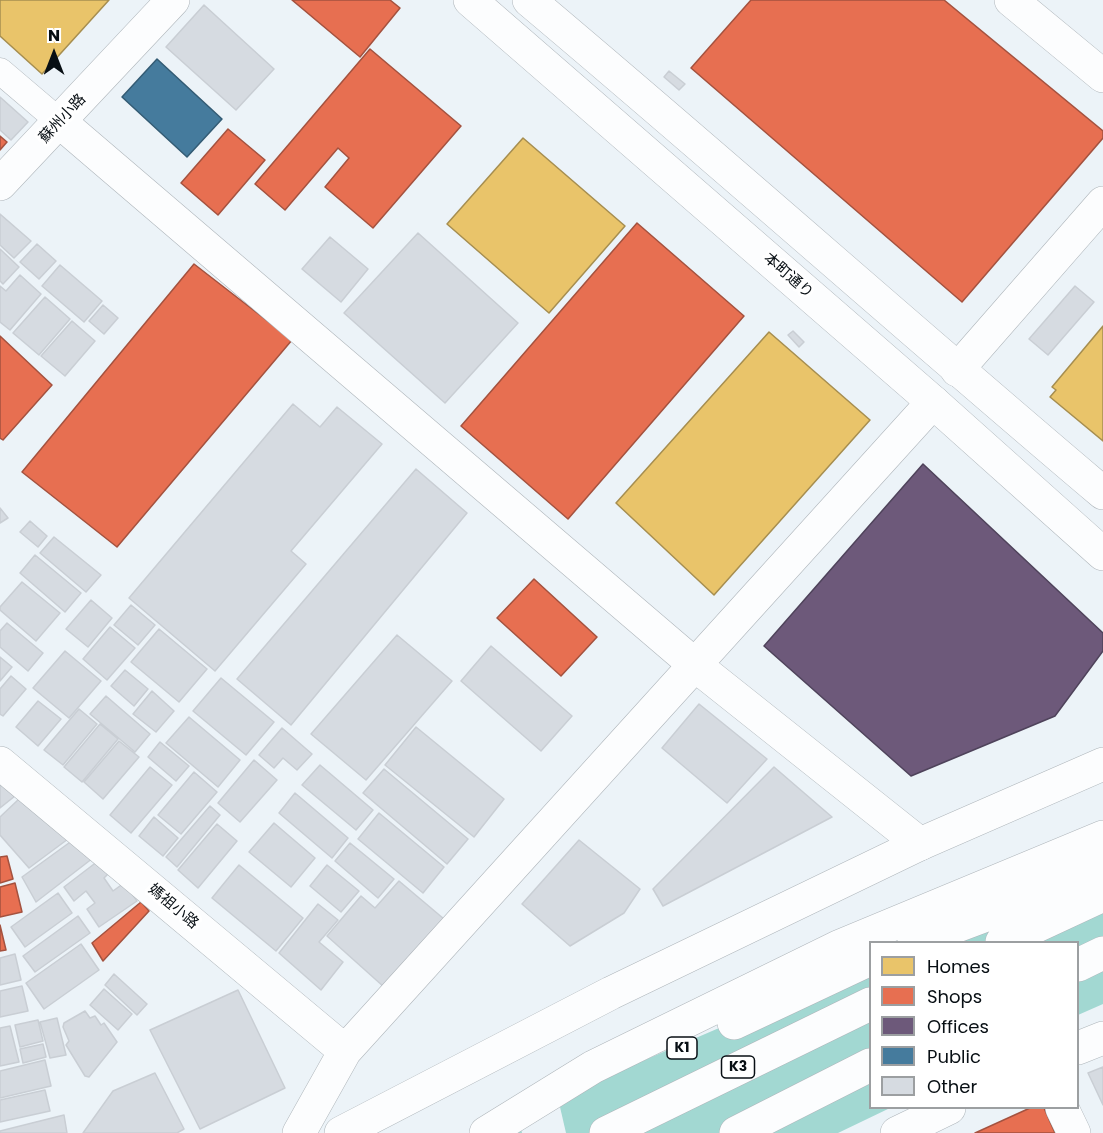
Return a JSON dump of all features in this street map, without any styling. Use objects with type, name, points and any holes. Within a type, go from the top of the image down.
[{"type":"main road","name":"蘇州小路","points":[[0,184],[173,0]]},
{"type":"main road","name":"本町通り","points":[[470,0],[933,402],[1103,554]]},
{"type":"main road","points":[[529,0],[662,112],[957,370],[1103,493]]},
{"type":"main road","points":[[1011,0],[1103,76]]},
{"type":"main road","points":[[60,122],[695,665],[920,844]]},
{"type":"main road","points":[[957,370],[1103,203]]},
{"type":"main road","points":[[299,1133],[345,1051],[933,402]]},
{"type":"main road","name":"媽祖小路","points":[[0,763],[345,1051]]},
{"type":"main road","points":[[341,1133],[610,993],[920,844],[1103,764]]},
{"type":"main road","points":[[486,1133],[593,1067],[838,947],[1103,837]]},
{"type":"main road","points":[[917,941],[1103,872]]},
{"type":"main road","points":[[1004,941],[1103,895]]},
{"type":"main road","points":[[1079,964],[1103,953]]},
{"type":"main road","name":"K1","points":[[502,1133],[869,959]]},
{"type":"main road","name":"K3","points":[[606,1133],[869,1004]]},
{"type":"main road","points":[[1079,1047],[1103,1038]]},
{"type":"main road","points":[[736,1133],[869,1066]]},
{"type":"main road","points":[[897,1133],[945,1109]]},
{"type":"main road","points":[[1063,1109],[1074,1133]]},
{"type":"street","points":[[0,71],[60,122]]},
{"type":"shaded area","points":[[1103,860],[1103,1004],[1079,1015],[1079,941],[920,941]]},
{"type":"shaded area","points":[[869,963],[869,1109],[888,1109],[838,1133],[480,1133]]},
{"type":"pier","points":[[557,1094],[566,1133],[522,1133],[517,1111]]},
{"type":"building: Homes","points":[[0,0],[109,0],[42,74],[0,36]]},
{"type":"building: Homes","points":[[523,138],[625,226],[549,313],[447,224]]},
{"type":"building: Homes","points":[[1103,326],[1103,441],[1050,397],[1056,390],[1052,387]]},
{"type":"building: Homes","points":[[769,332],[870,420],[714,595],[616,503]]},
{"type":"building: Shops","points":[[292,0],[390,0],[400,8],[360,57]]},
{"type":"building: Shops","points":[[751,0],[944,0],[1103,131],[1103,138],[962,302],[691,68]]},
{"type":"building: Shops","points":[[370,49],[461,126],[373,228],[325,187],[349,158],[338,148],[285,210],[255,184]]},
{"type":"building: Shops","points":[[228,129],[265,160],[218,215],[181,183]]},
{"type":"building: Shops","points":[[0,136],[7,142],[0,150]]},
{"type":"building: Shops","points":[[637,223],[744,316],[568,519],[461,426]]},
{"type":"building: Shops","points":[[194,264],[292,340],[117,547],[22,472]]},
{"type":"building: Shops","points":[[0,336],[52,385],[3,440],[0,438]]},
{"type":"building: Shops","points":[[534,579],[597,637],[561,676],[497,618]]},
{"type":"building: Shops","points":[[7,856],[13,879],[0,883],[0,857]]},
{"type":"building: Shops","points":[[15,883],[22,912],[0,917],[0,887]]},
{"type":"building: Shops","points":[[141,902],[149,911],[103,961],[92,943]]},
{"type":"building: Shops","points":[[0,925],[6,950],[0,951]]},
{"type":"building: Shops","points":[[1028,1109],[1044,1109],[1055,1133],[975,1133]]},
{"type":"building: Offices","points":[[923,464],[1103,633],[1103,651],[1055,716],[911,776],[764,646]]},
{"type":"building: Public","points":[[157,59],[222,119],[187,157],[122,97]]},
{"type":"building: Other","points":[[204,5],[274,69],[236,110],[166,47]]},
{"type":"building: Other","points":[[669,71],[685,84],[679,90],[664,77]]},
{"type":"building: Other","points":[[0,97],[28,122],[11,140],[0,130]]},
{"type":"building: Other","points":[[0,214],[31,241],[14,258],[0,245]]},
{"type":"building: Other","points":[[418,233],[518,323],[445,403],[344,313]]},
{"type":"building: Other","points":[[330,237],[368,269],[341,302],[302,269]]},
{"type":"building: Other","points":[[37,244],[56,261],[39,279],[20,262]]},
{"type":"building: Other","points":[[0,249],[19,267],[3,284],[0,281]]},
{"type":"building: Other","points":[[60,265],[102,301],[84,322],[42,286]]},
{"type":"building: Other","points":[[20,275],[41,294],[10,330],[0,322],[0,286],[6,291]]},
{"type":"building: Other","points":[[1075,286],[1094,302],[1048,355],[1029,339]]},
{"type":"building: Other","points":[[45,297],[70,319],[39,355],[13,333]]},
{"type":"building: Other","points":[[103,305],[118,318],[104,334],[89,321]]},
{"type":"building: Other","points":[[72,321],[95,341],[65,376],[41,356]]},
{"type":"building: Other","points":[[793,331],[804,342],[799,347],[788,335]]},
{"type":"building: Other","points":[[293,404],[320,427],[337,407],[382,444],[291,551],[306,564],[215,671],[129,598]]},
{"type":"building: Other","points":[[416,469],[467,513],[291,725],[237,679]]},
{"type":"building: Other","points":[[0,508],[8,518],[0,523]]},
{"type":"building: Other","points":[[30,521],[47,536],[38,547],[20,532]]},
{"type":"building: Other","points":[[54,537],[101,575],[86,592],[40,553]]},
{"type":"building: Other","points":[[35,555],[81,593],[65,612],[20,573]]},
{"type":"building: Other","points":[[22,582],[60,613],[36,641],[0,610],[0,607]]},
{"type":"building: Other","points":[[91,600],[112,618],[88,647],[66,629]]},
{"type":"building: Other","points":[[131,605],[155,625],[138,645],[114,625]]},
{"type":"building: Other","points":[[7,623],[43,653],[28,671],[0,647],[0,631]]},
{"type":"building: Other","points":[[110,627],[135,648],[107,680],[83,659]]},
{"type":"building: Other","points":[[159,629],[207,669],[179,702],[131,662]]},
{"type":"building: Other","points":[[397,635],[452,681],[366,780],[311,734]]},
{"type":"building: Other","points":[[491,646],[572,716],[541,751],[461,681]]},
{"type":"building: Other","points":[[65,651],[101,681],[69,718],[33,688]]},
{"type":"building: Other","points":[[0,657],[12,667],[0,681]]},
{"type":"building: Other","points":[[125,670],[148,689],[134,706],[111,686]]},
{"type":"building: Other","points":[[11,676],[26,689],[3,716],[0,714],[0,689]]},
{"type":"building: Other","points":[[221,678],[274,722],[246,755],[193,711]]},
{"type":"building: Other","points":[[152,691],[174,711],[156,732],[133,714]]},
{"type":"building: Other","points":[[106,696],[150,734],[135,752],[90,714]]},
{"type":"building: Other","points":[[38,701],[61,719],[38,746],[16,727]]},
{"type":"building: Other","points":[[699,704],[767,759],[727,803],[662,748]]},
{"type":"building: Other","points":[[79,709],[97,724],[63,765],[44,750]]},
{"type":"building: Other","points":[[189,717],[240,760],[218,787],[166,743]]},
{"type":"building: Other","points":[[100,724],[118,739],[82,782],[64,767]]},
{"type":"building: Other","points":[[416,727],[504,799],[474,837],[385,765]]},
{"type":"building: Other","points":[[282,728],[312,754],[297,770],[283,758],[274,768],[259,755]]},
{"type":"building: Other","points":[[119,741],[139,757],[103,799],[84,782]]},
{"type":"building: Other","points":[[160,742],[189,766],[176,781],[148,757]]},
{"type":"building: Other","points":[[254,760],[277,780],[240,822],[218,803]]},
{"type":"building: Other","points":[[320,765],[373,810],[356,830],[302,785]]},
{"type":"building: Other","points":[[150,767],[172,785],[131,833],[110,815]]},
{"type":"building: Other","points":[[774,767],[832,817],[663,906],[653,889]]},
{"type":"building: Other","points":[[384,769],[468,839],[447,864],[363,793]]},
{"type":"building: Other","points":[[194,772],[217,792],[181,834],[158,815]]},
{"type":"building: Other","points":[[0,781],[15,796],[0,808]]},
{"type":"building: Other","points":[[295,793],[348,838],[332,858],[279,813]]},
{"type":"building: Other","points":[[20,798],[68,839],[29,868],[0,835],[0,817]]},
{"type":"building: Other","points":[[210,806],[220,815],[177,867],[166,857]]},
{"type":"building: Other","points":[[379,813],[444,867],[423,893],[358,839]]},
{"type":"building: Other","points":[[154,817],[178,838],[163,856],[139,836]]},
{"type":"building: Other","points":[[274,823],[315,858],[291,887],[249,852]]},
{"type":"building: Other","points":[[217,824],[237,841],[198,888],[178,870]]},
{"type":"building: Other","points":[[73,840],[93,858],[36,902],[22,877]]},
{"type":"building: Other","points":[[579,840],[640,889],[624,913],[570,946],[522,904]]},
{"type":"building: Other","points":[[350,843],[394,879],[378,898],[335,861]]},
{"type":"building: Other","points":[[98,861],[108,874],[104,878],[113,891],[124,883],[137,901],[99,927],[87,909],[95,903],[86,891],[74,901],[64,887]]},
{"type":"building: Other","points":[[239,865],[303,918],[276,951],[212,898]]},
{"type":"building: Other","points":[[327,865],[359,891],[341,912],[310,886]]},
{"type":"building: Other","points":[[399,881],[444,919],[384,987],[327,936],[361,896],[375,908]]},
{"type":"building: Other","points":[[58,893],[72,913],[25,947],[11,927]]},
{"type":"building: Other","points":[[318,904],[338,920],[319,942],[343,962],[321,990],[279,953]]},
{"type":"building: Other","points":[[78,916],[90,933],[35,972],[23,956]]},
{"type":"building: Other","points":[[81,944],[99,970],[44,1009],[26,983]]},
{"type":"building: Other","points":[[15,954],[21,980],[0,985],[0,958]]},
{"type":"building: Other","points":[[114,974],[147,1004],[137,1015],[105,985]]},
{"type":"building: Other","points":[[22,986],[28,1011],[0,1017],[0,991]]},
{"type":"building: Other","points":[[104,989],[132,1014],[118,1030],[90,1005]]},
{"type":"building: Other","points":[[238,990],[285,1088],[200,1129],[150,1030]]},
{"type":"building: Other","points":[[85,1011],[90,1018],[95,1016],[101,1025],[104,1023],[117,1042],[89,1077],[85,1076],[66,1045],[69,1041],[63,1027],[64,1023]]},
{"type":"building: Other","points":[[57,1018],[66,1055],[50,1058],[40,1022]]},
{"type":"building: Other","points":[[38,1020],[43,1041],[20,1047],[15,1025]]},
{"type":"building: Other","points":[[10,1026],[19,1062],[0,1066],[0,1028]]},
{"type":"building: Other","points":[[43,1044],[46,1057],[23,1063],[20,1049]]},
{"type":"building: Other","points":[[45,1060],[51,1086],[0,1098],[0,1071]]},
{"type":"building: Other","points":[[1103,1067],[1103,1105],[1088,1073]]},
{"type":"building: Other","points":[[155,1073],[184,1129],[177,1133],[83,1133],[113,1091]]},
{"type":"building: Other","points":[[45,1090],[50,1111],[0,1122],[0,1100]]},
{"type":"building: Other","points":[[64,1115],[67,1133],[0,1133],[0,1131]]}]
